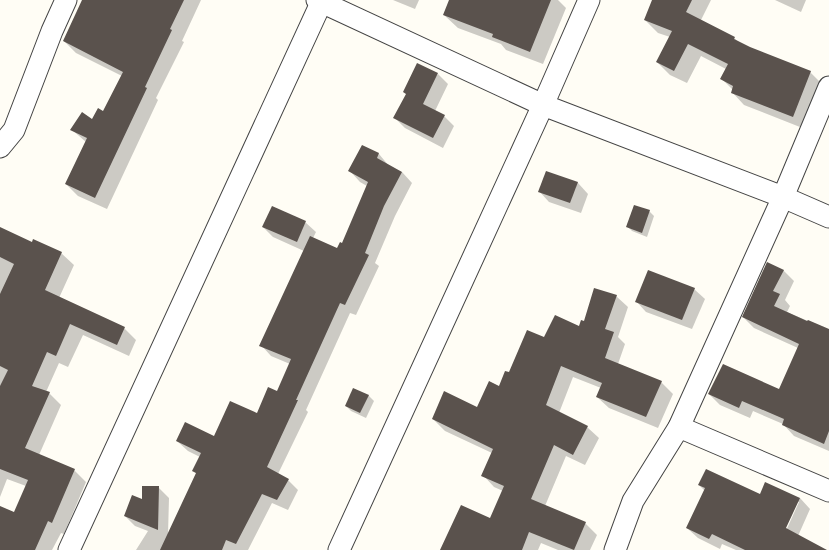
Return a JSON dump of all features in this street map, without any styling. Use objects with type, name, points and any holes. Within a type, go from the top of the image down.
[{"type":"street","points":[[0,147],[14,130],[52,31],[66,0]]},
{"type":"street","points":[[339,550],[543,105],[589,0]]},
{"type":"street","points":[[69,550],[319,1],[543,105],[783,197],[829,217]]},
{"type":"street","points":[[614,550],[632,501],[679,427],[783,197],[829,87]]},
{"type":"street","points":[[679,427],[829,491]]},
{"type":"building","points":[[82,0],[184,0],[170,29],[172,30],[145,87],[147,88],[95,198],[65,184],[87,138],[70,130],[82,112],[92,119],[98,108],[103,111],[123,72],[63,41]]},
{"type":"building","points":[[449,0],[551,0],[530,52],[492,37],[493,34],[443,15]]},
{"type":"building","points":[[652,0],[692,0],[686,12],[735,37],[734,39],[750,47],[811,71],[793,117],[731,93],[733,86],[720,79],[728,64],[688,44],[674,71],[656,62],[672,31],[644,20]]},
{"type":"building","points":[[417,63],[438,73],[423,104],[445,115],[433,138],[393,118],[406,94],[403,92]]},
{"type":"building","points":[[362,145],[379,153],[377,158],[402,172],[384,206],[365,253],[369,255],[345,305],[340,303],[267,467],[289,479],[277,500],[262,494],[236,544],[226,540],[222,550],[160,550],[196,473],[192,471],[201,453],[176,441],[185,422],[214,436],[230,401],[257,413],[268,387],[277,391],[291,359],[259,346],[310,236],[337,248],[340,242],[342,243],[368,182],[348,171]]},
{"type":"building","points":[[546,171],[578,182],[570,203],[538,192]]},
{"type":"building","points":[[634,205],[650,210],[642,233],[626,227]]},
{"type":"building","points":[[272,206],[306,221],[297,242],[262,227]]},
{"type":"building","points":[[0,227],[32,242],[33,239],[62,252],[45,290],[125,327],[117,345],[70,324],[56,356],[47,352],[32,386],[50,392],[25,448],[75,469],[52,523],[48,521],[35,550],[0,550],[0,506],[14,512],[28,480],[0,469],[0,386],[8,370],[0,366],[0,294],[14,264],[0,257]]},
{"type":"building","points":[[767,262],[784,270],[773,291],[780,294],[774,306],[829,329],[829,431],[824,444],[782,425],[784,419],[742,401],[739,408],[708,394],[723,364],[779,389],[799,344],[742,317]]},
{"type":"building","points":[[648,270],[695,288],[682,320],[635,302]]},
{"type":"building","points":[[594,288],[617,295],[605,329],[614,332],[605,358],[662,381],[646,417],[596,397],[602,383],[561,366],[546,405],[588,426],[573,455],[554,445],[531,499],[586,522],[574,550],[529,532],[522,550],[440,550],[461,505],[490,518],[504,486],[481,476],[493,449],[432,419],[444,391],[477,407],[489,381],[499,386],[505,371],[509,372],[527,330],[544,337],[555,315],[579,326],[581,320],[584,321]]},
{"type":"building","points":[[353,388],[369,395],[360,413],[345,406]]},
{"type":"building","points":[[706,469],[760,494],[765,482],[800,498],[786,528],[827,550],[745,550],[712,534],[709,539],[686,528],[705,488],[698,485]]},
{"type":"building","points":[[142,486],[159,486],[158,530],[124,516],[132,495],[142,499]]}]
